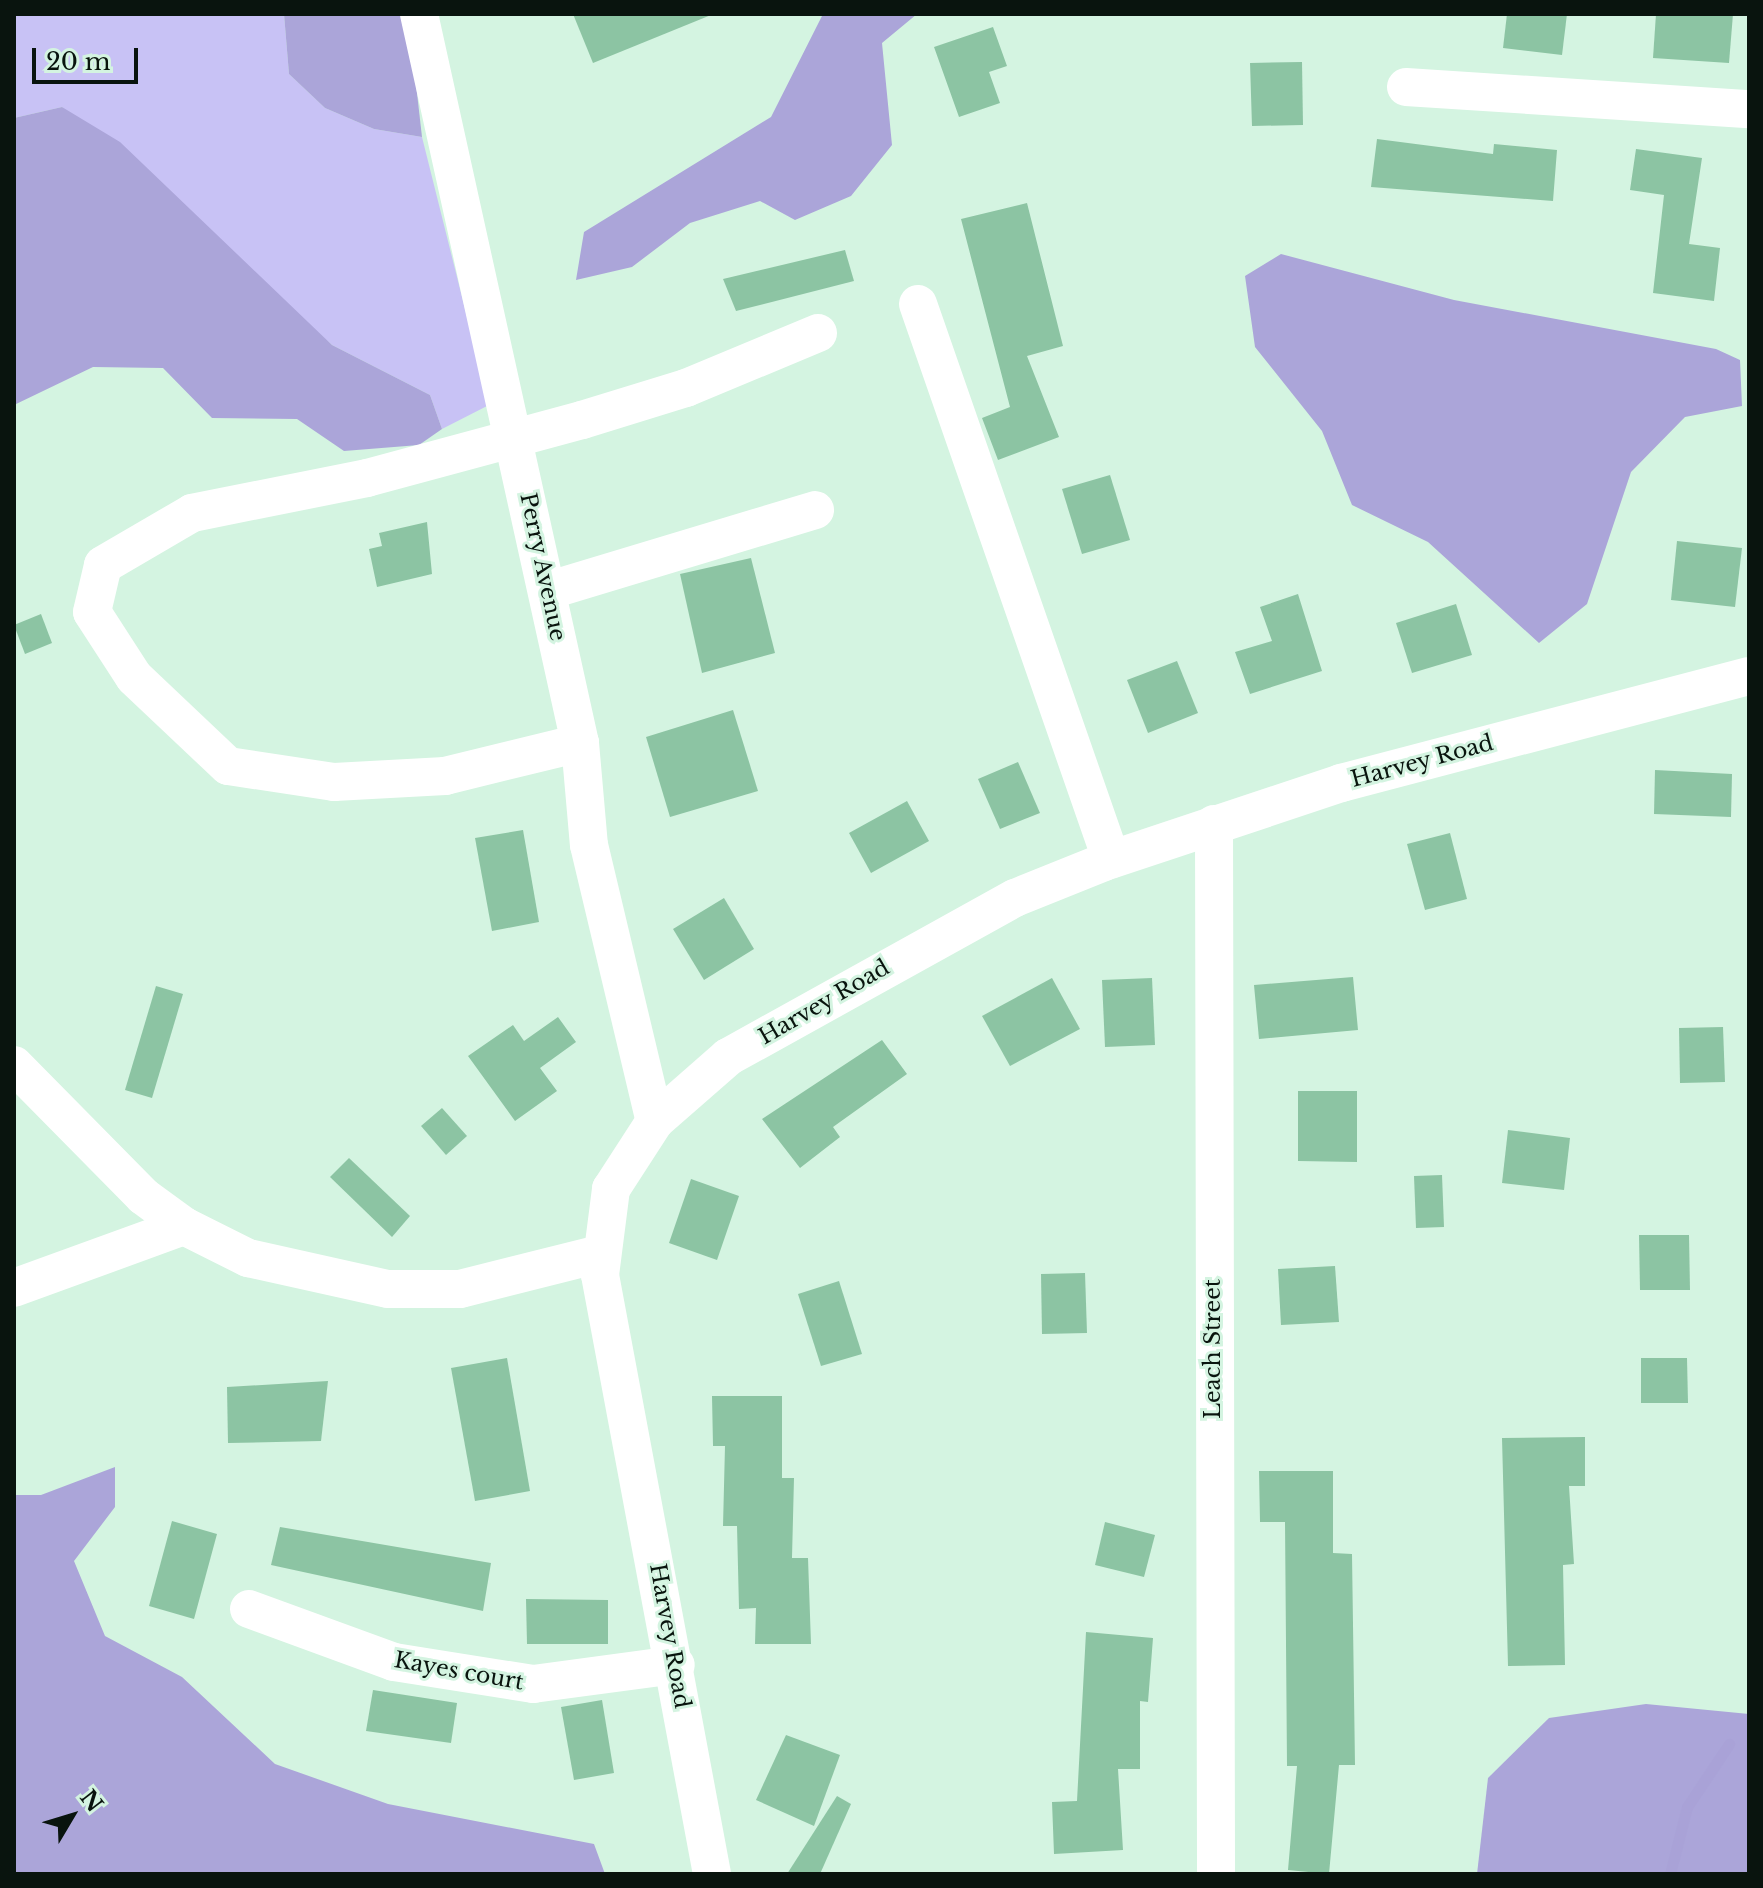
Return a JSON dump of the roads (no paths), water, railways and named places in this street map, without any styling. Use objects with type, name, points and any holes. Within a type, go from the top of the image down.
[{"type":"street","name":"Perry Avenue","points":[[419,14],[580,743],[589,845],[655,1121]]},
{"type":"street","points":[[1406,87],[1749,109]]},
{"type":"street","points":[[918,304],[1111,859]]},
{"type":"street","points":[[580,743],[445,776],[334,782],[228,766],[134,677],[92,612],[103,565],[192,513],[367,478],[686,388],[818,333]]},
{"type":"street","points":[[547,591],[815,510]]},
{"type":"street","name":"Harvey Road","points":[[712,1874],[599,1254],[611,1189],[655,1121],[728,1057],[1015,898],[1111,859],[1214,824],[1749,676]]},
{"type":"street","name":"Leach Street","points":[[1214,824],[1216,1874]]},
{"type":"street","points":[[14,1065],[143,1196],[184,1226],[248,1258],[388,1289],[460,1289],[599,1254]]},
{"type":"street","points":[[14,1288],[184,1226]]},
{"type":"street","name":"Kayes court","points":[[249,1609],[394,1662],[533,1684],[676,1665]]},
{"type":"waterway","points":[[1670,1874],[1687,1807],[1729,1744]]}]
